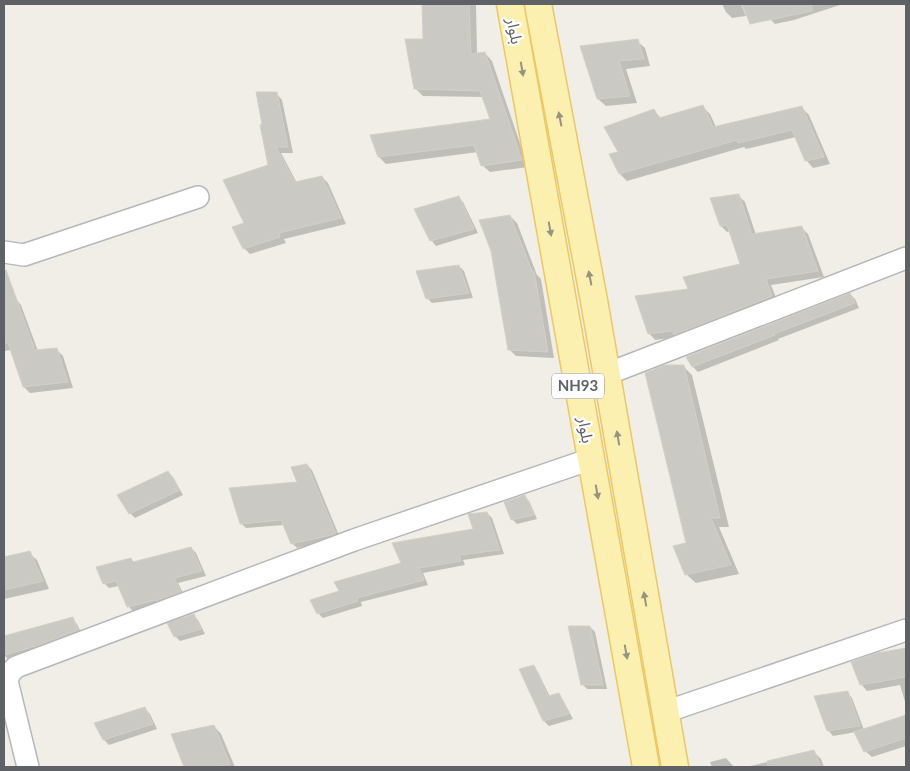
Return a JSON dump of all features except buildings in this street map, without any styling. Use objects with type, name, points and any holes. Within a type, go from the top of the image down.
[{"type":"main road","name":"بلوار","points":[[510,4],[646,767]]},
{"type":"main road","name":"بلوار","points":[[538,4],[593,295],[675,767]]},
{"type":"street","points":[[4,252],[24,255],[198,197]]},
{"type":"street","points":[[607,374],[906,258]]},
{"type":"street","points":[[28,767],[7,680],[16,668],[354,540],[591,459]]},
{"type":"street","points":[[665,712],[906,630]]}]
